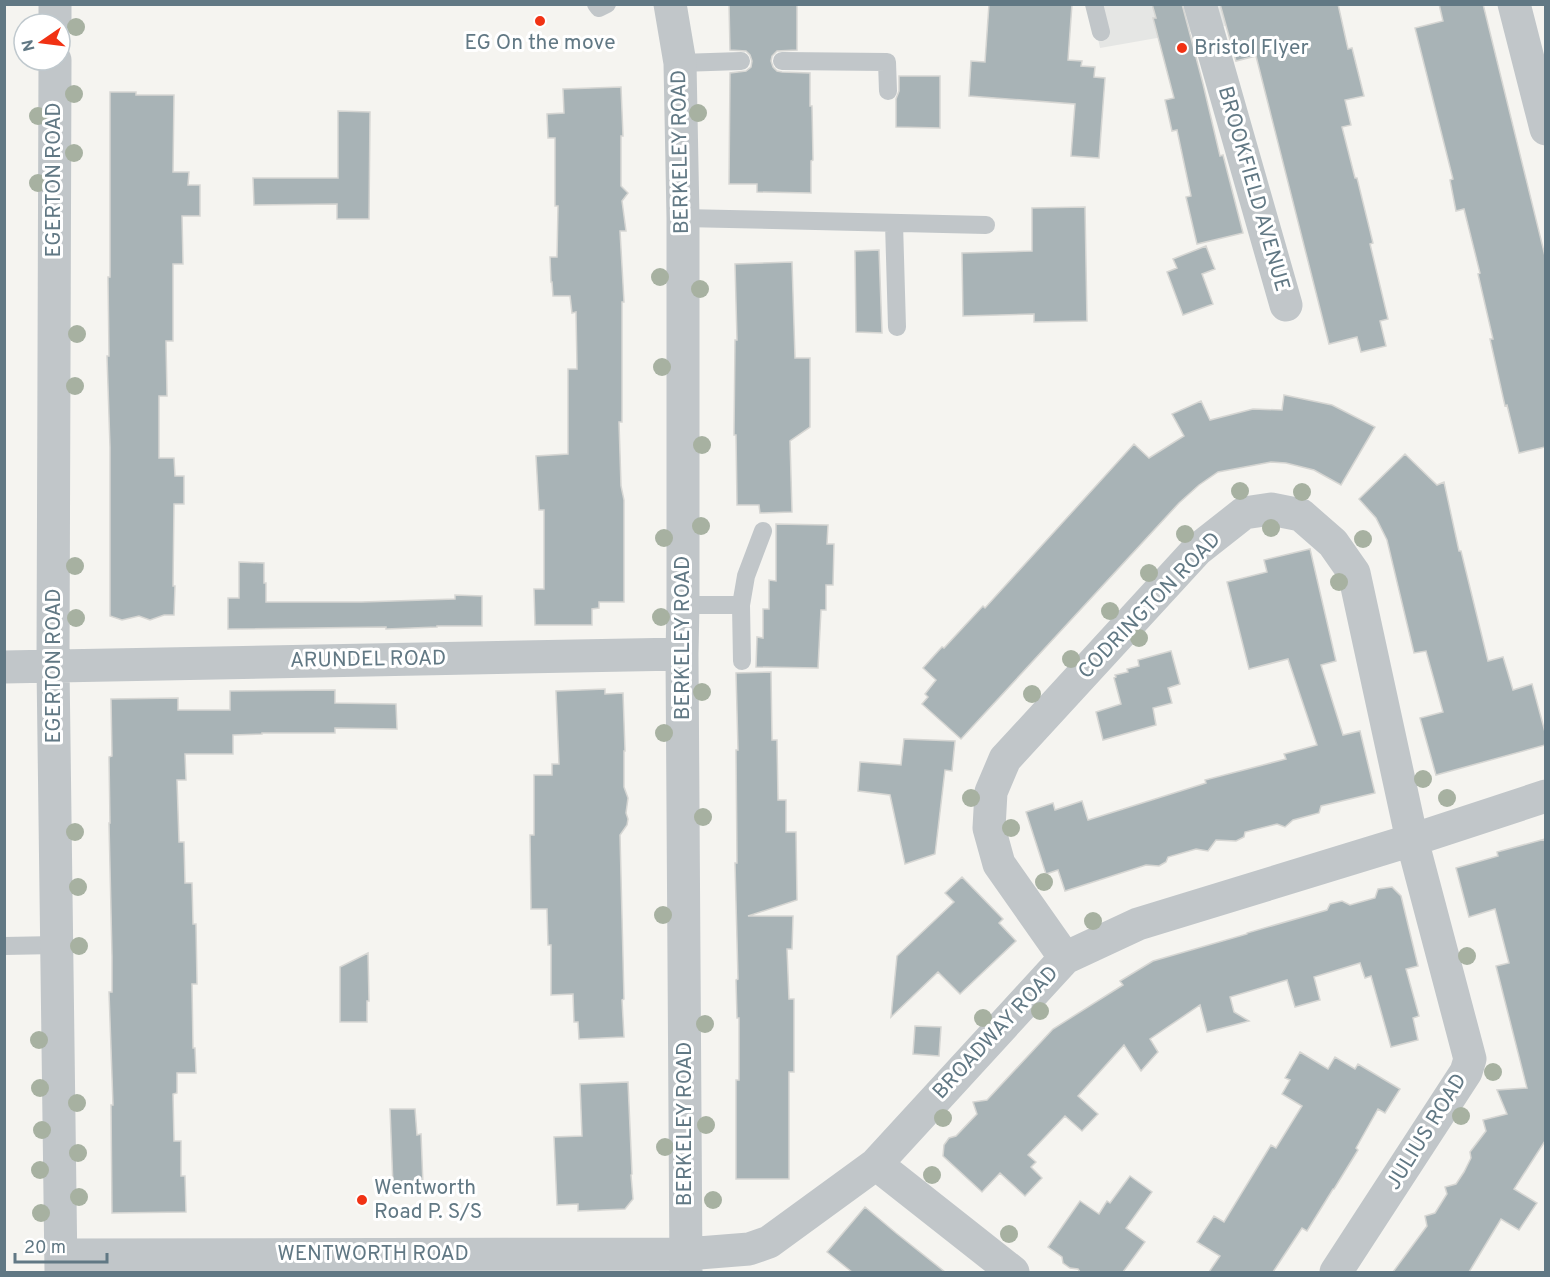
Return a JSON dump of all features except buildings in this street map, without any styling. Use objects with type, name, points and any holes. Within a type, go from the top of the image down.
[{"type":"street","name":"BERKELEY ROAD","points":[[670,4],[680,63],[683,218],[682,654],[686,1263]]},
{"type":"street","name":"BROOKFIELD AVENUE","points":[[1200,4],[1286,305]]},
{"type":"street","points":[[1514,4],[1545,129]]},
{"type":"street","name":"EGERTON ROAD","points":[[55,72],[53,666],[61,1264]]},
{"type":"street","name":"CODRINGTON ROAD","points":[[1065,958],[999,864],[988,828],[991,792],[1005,759],[1197,550],[1244,513],[1271,509],[1301,515],[1333,543],[1354,573],[1412,840]]},
{"type":"street","name":"ARUNDEL ROAD","points":[[4,667],[682,654]]},
{"type":"street","name":"BROADWAY ROAD","points":[[686,1263],[749,1249],[769,1242],[876,1164],[1065,958],[1138,924],[1412,840],[1545,796]]},
{"type":"street","name":"JULIUS ROAD","points":[[1336,1272],[1466,1072],[1470,1059],[1412,840]]},
{"type":"street","points":[[876,1164],[1013,1272]]},
{"type":"street","name":"WENTWORTH ROAD","points":[[61,1264],[686,1263]]},
{"type":"lane","points":[[596,4],[599,8],[607,4]]},
{"type":"lane","points":[[1094,4],[1101,32]]},
{"type":"lane","points":[[782,61],[887,62],[888,91]]},
{"type":"lane","points":[[680,63],[741,62]]},
{"type":"lane","points":[[683,218],[986,225]]},
{"type":"lane","points":[[894,223],[897,327]]},
{"type":"lane","points":[[742,661],[741,605],[746,576],[763,531]]},
{"type":"lane","points":[[683,605],[741,605]]},
{"type":"lane","points":[[4,946],[57,945]]},
{"type":"shaded area","points":[[1091,4],[1344,5],[1100,48]]},
{"type":"place","name":"EG On the move","points":[[540,21]]},
{"type":"place","name":"Bristol Flyer","points":[[1182,48]]},
{"type":"place","name":"Wentworth Road P. S/S","points":[[362,1200]]}]
